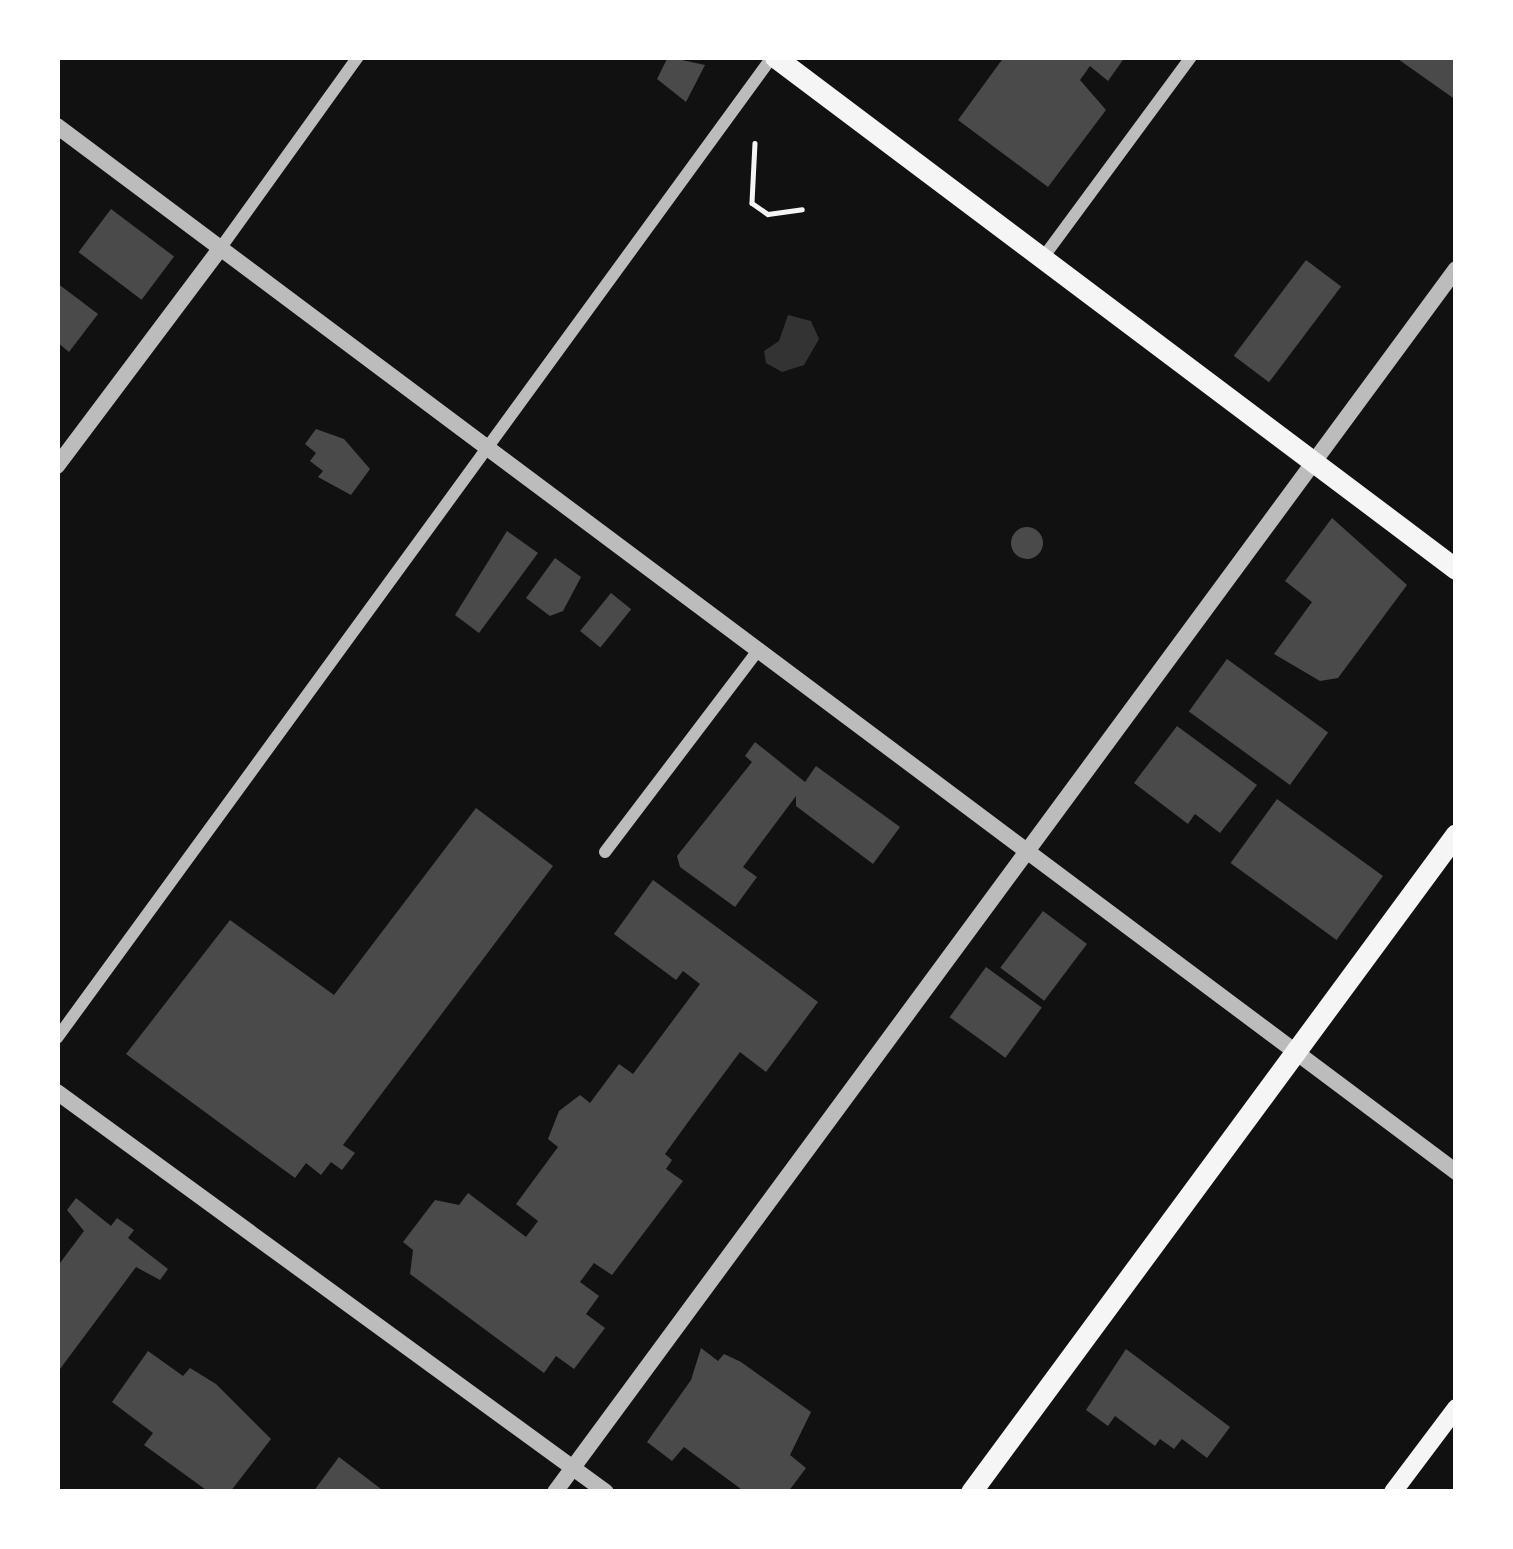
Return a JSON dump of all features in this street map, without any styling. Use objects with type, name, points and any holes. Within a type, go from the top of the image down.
[{"type":"main road","points":[[774,57],[1456,569]]},
{"type":"main road","points":[[971,1492],[1456,834]]},
{"type":"main road","points":[[1393,1492],[1456,1408]]},
{"type":"street","points":[[57,466],[358,57]]},
{"type":"street","points":[[57,1038],[774,57]]},
{"type":"street","points":[[1041,260],[1191,57]]},
{"type":"street","points":[[57,126],[758,649],[1025,856],[1456,1172]]},
{"type":"street","points":[[555,1492],[1456,269]]},
{"type":"street","points":[[605,852],[758,649]]},
{"type":"street","points":[[57,1092],[606,1492]]},
{"type":"path","points":[[755,143],[752,203],[768,214],[802,209]]},
{"type":"shaded area","points":[[788,315],[811,321],[819,339],[804,365],[782,372],[766,363],[764,351],[779,341]]},
{"type":"building","points":[[668,57],[705,65],[686,102],[657,79]]},
{"type":"building","points":[[1004,57],[1125,57],[1108,81],[1090,66],[1080,80],[1106,110],[1048,187],[958,120]]},
{"type":"building","points":[[1395,57],[1456,57],[1456,100]]},
{"type":"building","points":[[111,209],[174,257],[142,300],[79,252]]},
{"type":"building","points":[[1306,260],[1341,286],[1269,382],[1234,356]]},
{"type":"building","points":[[57,283],[98,314],[69,352],[57,342]]},
{"type":"building","points":[[316,429],[344,439],[370,469],[351,495],[318,477],[323,471],[310,461],[316,453],[305,444]]},
{"type":"building","points":[[1332,518],[1407,585],[1338,678],[1320,681],[1274,654],[1312,602],[1285,581]]},
{"type":"building","points":[[1027,527],[1038,532],[1043,543],[1038,554],[1027,559],[1016,554],[1011,543],[1016,532]]},
{"type":"building","points":[[507,531],[538,553],[479,633],[455,615]]},
{"type":"building","points":[[555,558],[581,577],[563,611],[550,616],[526,598]]},
{"type":"building","points":[[611,593],[631,609],[600,647],[580,631]]},
{"type":"building","points":[[1227,659],[1328,732],[1290,785],[1189,712]]},
{"type":"building","points":[[1177,726],[1257,785],[1220,833],[1195,814],[1188,824],[1134,783]]},
{"type":"building","points":[[755,742],[805,782],[816,766],[900,827],[873,864],[796,806],[796,796],[743,867],[757,877],[735,907],[680,867],[677,856],[752,762],[745,756]]},
{"type":"building","points":[[1277,799],[1383,876],[1337,940],[1231,863]]},
{"type":"building","points":[[476,808],[553,866],[343,1145],[355,1153],[342,1170],[331,1162],[321,1175],[306,1163],[295,1178],[126,1054],[230,920],[334,995]]},
{"type":"building","points":[[653,880],[818,1002],[766,1072],[740,1052],[691,1118],[665,1154],[672,1160],[666,1169],[683,1181],[612,1275],[594,1263],[580,1282],[599,1296],[586,1314],[605,1328],[574,1369],[556,1356],[544,1373],[410,1274],[413,1250],[403,1242],[435,1200],[459,1205],[468,1193],[526,1237],[538,1221],[516,1204],[558,1147],[548,1139],[559,1111],[580,1095],[590,1103],[619,1064],[633,1074],[700,984],[683,971],[676,980],[614,934]]},
{"type":"building","points":[[1043,911],[1087,944],[1044,1001],[1000,968]]},
{"type":"building","points":[[986,967],[1042,1008],[1005,1058],[950,1017]]},
{"type":"building","points":[[76,1198],[111,1226],[117,1218],[134,1230],[128,1238],[168,1269],[160,1280],[136,1267],[57,1373],[57,1267],[84,1231],[67,1210]]},
{"type":"building","points":[[701,1348],[718,1361],[724,1354],[741,1362],[811,1412],[790,1455],[806,1468],[788,1492],[745,1492],[684,1447],[672,1461],[647,1442],[691,1380]]},
{"type":"building","points":[[1126,1349],[1230,1427],[1207,1458],[1182,1439],[1174,1449],[1160,1439],[1155,1446],[1115,1416],[1108,1426],[1086,1410]]},
{"type":"building","points":[[148,1351],[183,1376],[190,1368],[216,1384],[271,1439],[230,1492],[209,1492],[144,1445],[153,1433],[112,1402]]},
{"type":"building","points":[[339,1457],[385,1492],[313,1492]]}]
